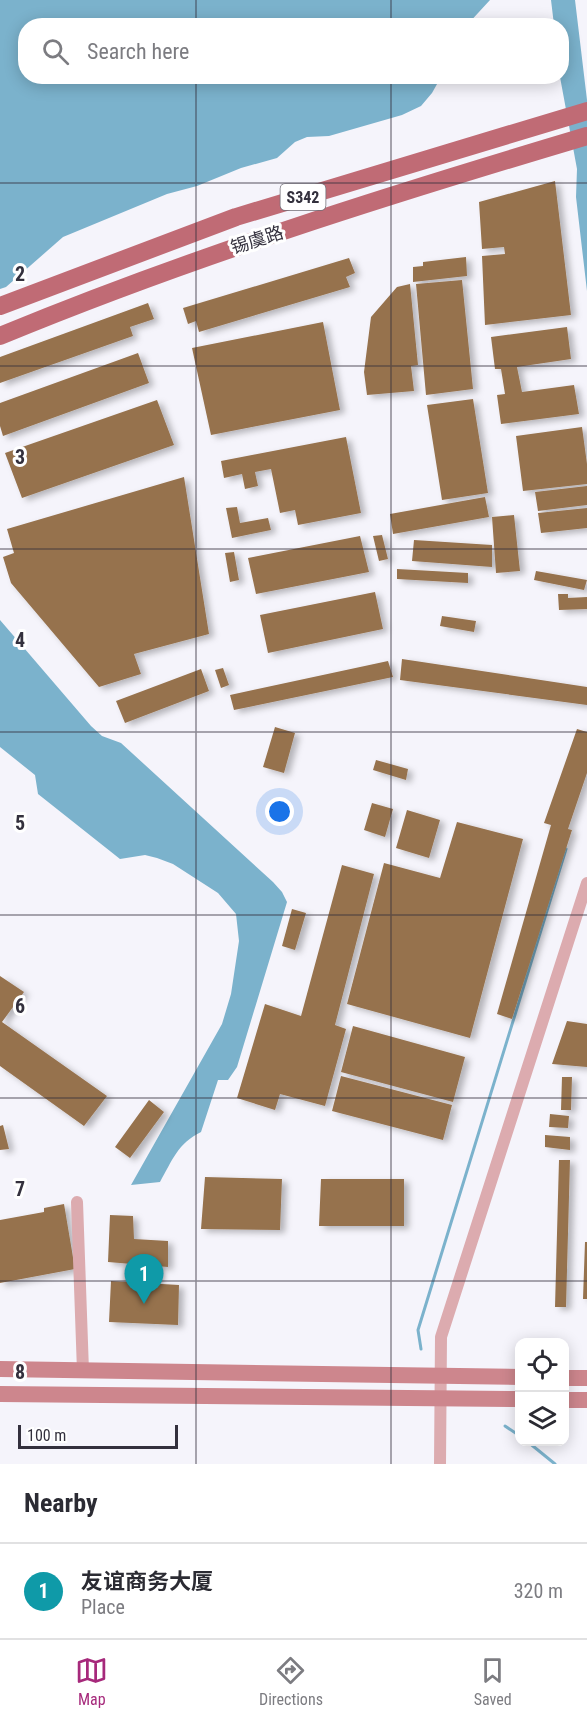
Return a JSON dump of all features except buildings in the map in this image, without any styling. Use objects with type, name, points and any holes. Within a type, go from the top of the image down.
[{"type":"main road","name":"锡虞路","points":[[0,306],[236,217],[587,111]]},
{"type":"main road","name":"锡虞路","points":[[0,336],[66,309],[245,243],[587,136]]},
{"type":"main road","points":[[0,1370],[515,1377]]},
{"type":"main road","points":[[569,1378],[587,1378]]},
{"type":"main road","points":[[0,1394],[515,1399]]},
{"type":"main road","points":[[569,1400],[587,1400]]},
{"type":"street","points":[[440,1464],[441,1338],[587,883]]},
{"type":"street","points":[[77,1202],[83,1371]]},
{"type":"water","points":[[0,0],[490,0],[473,18],[18,18],[18,84],[437,84],[421,106],[402,115],[329,136],[307,137],[295,142],[277,158],[167,194],[63,237],[6,287],[0,289]]},
{"type":"water","points":[[551,0],[575,0],[587,100],[587,291],[576,197],[577,169],[561,84],[569,84],[569,18],[553,18]]},
{"type":"water","points":[[0,620],[91,726],[102,736],[121,743],[273,882],[287,902],[237,1067],[228,1080],[218,1080],[201,1132],[181,1147],[160,1182],[131,1185],[222,1024],[231,994],[239,941],[236,914],[218,893],[173,864],[145,855],[120,859],[38,794],[35,775],[0,747]]},
{"type":"waterway","points":[[421,1349],[418,1330],[566,849]]},
{"type":"waterway","points":[[505,1426],[515,1433]]},
{"type":"waterway","points":[[533,1446],[555,1464]]},
{"type":"place","name":"友谊商务大厦","points":[[144,1304]]}]
